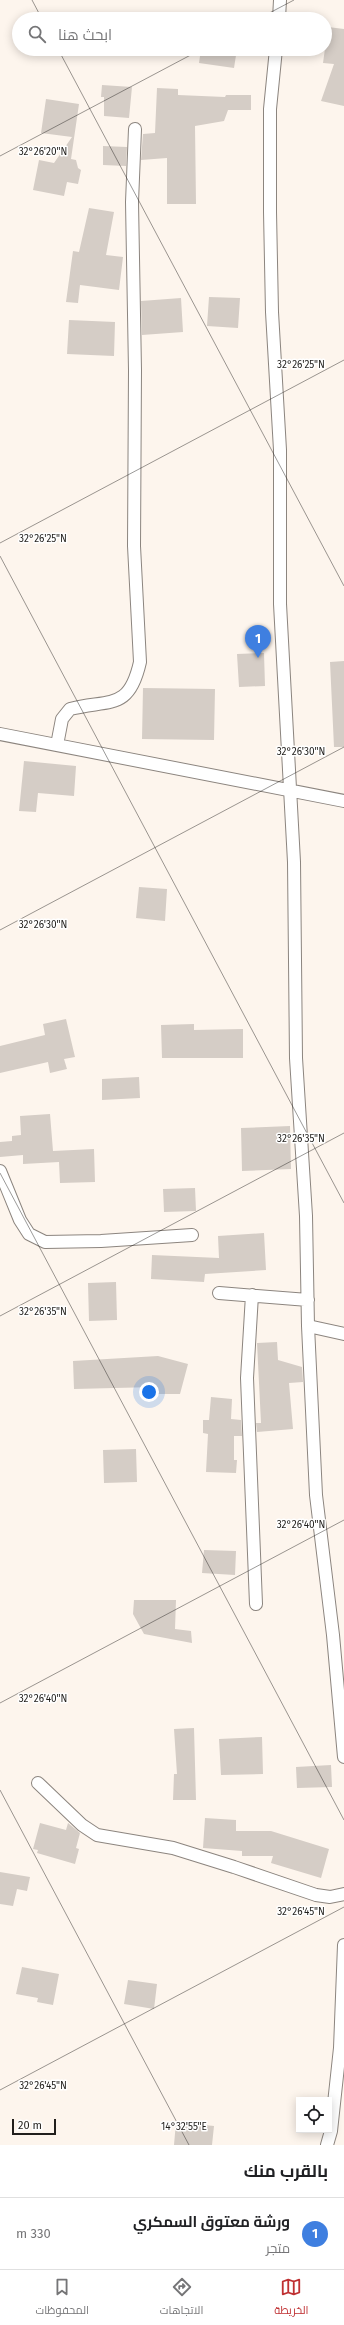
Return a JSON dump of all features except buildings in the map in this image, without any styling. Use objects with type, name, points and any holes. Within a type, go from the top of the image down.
[{"type":"street","points":[[279,12],[280,0]]},
{"type":"street","points":[[275,56],[270,109],[270,228],[272,312],[280,450],[280,604],[294,862],[296,1058],[306,1216],[308,1326],[316,1495],[333,1635],[344,1757]]},
{"type":"street","points":[[57,744],[62,719],[70,709],[112,703],[121,698],[131,690],[136,681],[140,662],[134,546],[135,370],[132,202],[135,129]]},
{"type":"street","points":[[0,734],[344,801]]},
{"type":"street","points":[[0,1171],[20,1220],[29,1234],[45,1242],[101,1241],[192,1235]]},
{"type":"street","points":[[220,1292],[308,1300]]},
{"type":"street","points":[[252,1295],[247,1378],[256,1604]]},
{"type":"street","points":[[308,1326],[344,1334]]},
{"type":"street","points":[[38,1783],[82,1825],[97,1835],[174,1848],[316,1895],[330,1897],[344,1894]]},
{"type":"street","points":[[327,2145],[331,2130],[340,2048],[344,1945]]},
{"type":"place","name":"ورشة معتوق السمكري","points":[[258,658]]}]
